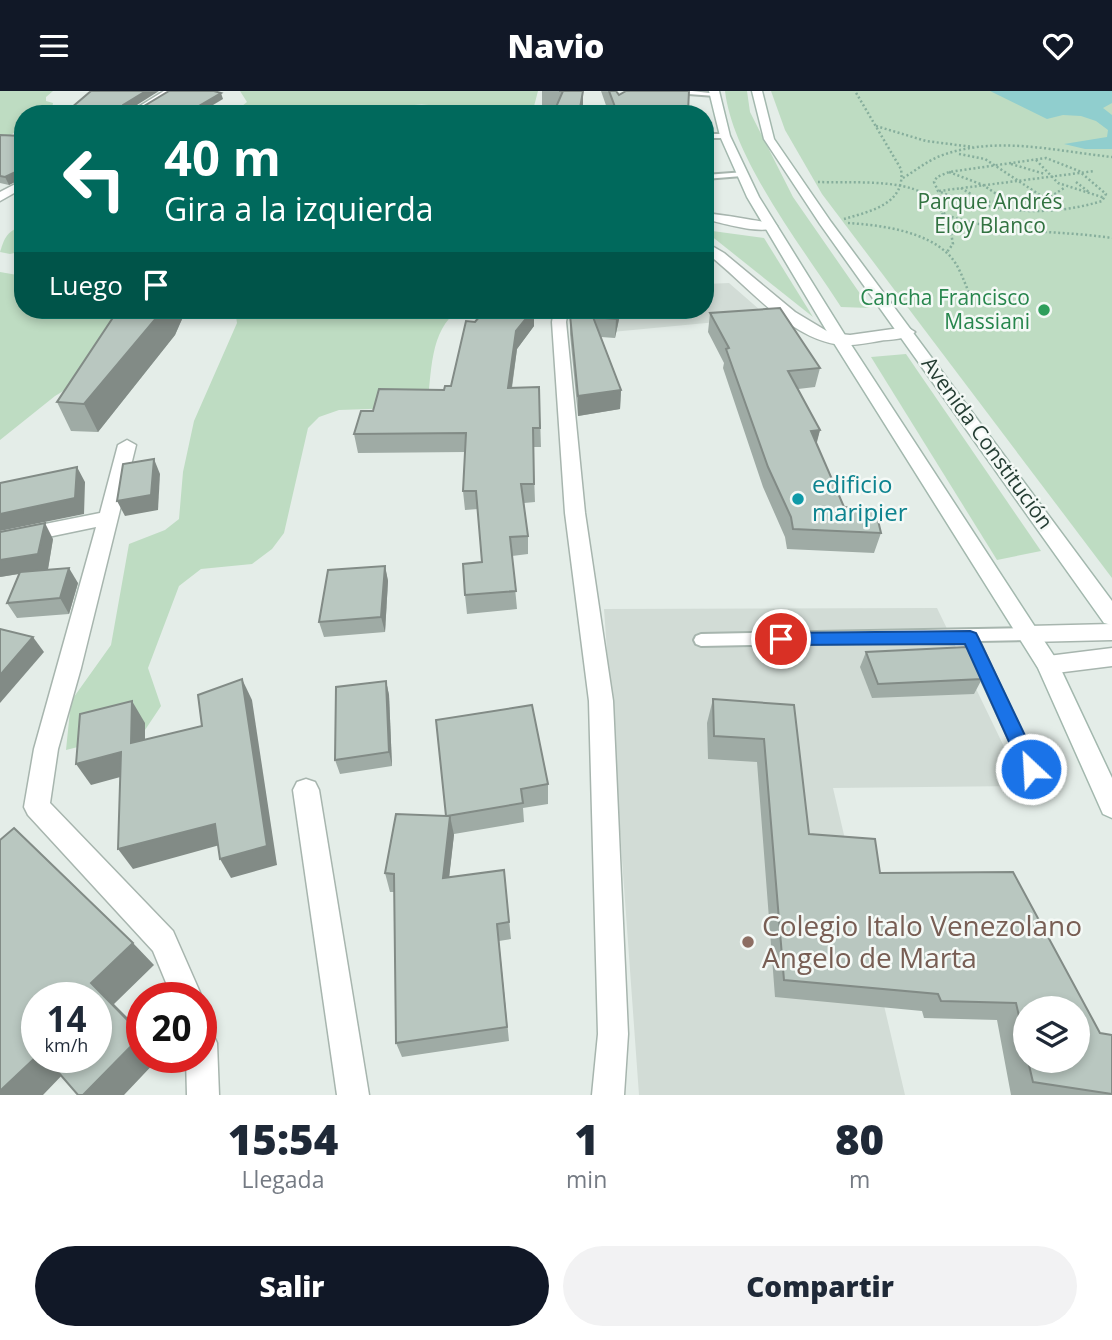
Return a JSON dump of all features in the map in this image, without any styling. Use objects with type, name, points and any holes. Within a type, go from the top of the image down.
[{"type":"main road","points":[[147,105],[171,91]]},
{"type":"main road","name":"Avenida Constitución","points":[[757,91],[769,139],[826,224],[1112,617]]},
{"type":"main road","points":[[715,92],[725,136],[742,174],[840,340],[1048,665],[1112,806]]},
{"type":"main road","points":[[714,218],[741,224],[771,226]]},
{"type":"main road","points":[[714,254],[757,290],[818,332],[840,340],[907,333]]},
{"type":"main road","points":[[560,319],[575,513],[601,701],[612,1034],[608,1095]]},
{"type":"main road","points":[[127,445],[70,668],[46,749],[37,807],[163,941],[181,982]]},
{"type":"main road","points":[[0,541],[107,518]]},
{"type":"main road","points":[[1029,634],[1112,632]]},
{"type":"main road","points":[[1048,665],[1112,657]]},
{"type":"main road","points":[[306,790],[353,1095]]},
{"type":"main road","points":[[203,1073],[204,1095]]},
{"type":"lane","points":[[651,91],[715,92]]},
{"type":"lane","points":[[714,136],[725,136]]},
{"type":"lane","points":[[714,176],[742,174]]},
{"type":"lane","points":[[701,640],[1029,634]]},
{"type":"lane","points":[[970,637],[1041,791]]},
{"type":"path","points":[[855,91],[903,178],[897,196],[880,208],[838,221],[885,228],[930,243],[947,252],[954,260],[970,295]]},
{"type":"path","points":[[875,126],[926,141],[985,148]]},
{"type":"path","points":[[903,178],[937,158],[985,148],[1026,145],[1112,157]]},
{"type":"path","points":[[954,153],[985,159],[1047,199]]},
{"type":"path","points":[[1036,160],[1046,175]]},
{"type":"path","points":[[1064,188],[1047,199],[975,203],[961,202],[937,191],[933,182],[937,177],[949,172],[1036,160],[1057,160],[1099,186],[1106,194],[1105,198]]},
{"type":"path","points":[[1010,163],[1046,175],[1064,188],[1105,198]]},
{"type":"path","points":[[937,191],[1046,175],[1095,171]]},
{"type":"path","points":[[949,172],[983,185],[1007,201]]},
{"type":"path","points":[[809,181],[902,185],[928,196],[942,213],[953,235],[953,244],[947,252]]},
{"type":"path","points":[[1076,182],[1088,189],[1090,194]]},
{"type":"path","points":[[961,188],[984,203]]},
{"type":"path","points":[[1082,192],[1095,204]]},
{"type":"path","points":[[975,203],[1007,211],[1040,212],[1076,210],[1105,198]]},
{"type":"path","points":[[942,213],[1013,230],[1112,237]]},
{"type":"shaded area","points":[[729,283],[768,317],[570,336],[571,319],[714,319],[714,284]]},
{"type":"shaded area","name":"Colegio Italo Venezolano Angelo de Marta","points":[[937,608],[1023,786],[833,788],[905,1095],[639,1095],[604,609]]},
{"type":"green space","points":[[0,91],[53,91],[46,97],[46,101],[53,105],[14,105],[14,132],[0,140]]},
{"type":"green space","points":[[240,91],[538,91],[534,105],[243,105],[247,102]]},
{"type":"green space","points":[[725,91],[747,91],[750,112],[793,197],[870,308],[841,307],[790,231],[755,174],[741,145]]},
{"type":"green space","name":"Parque Andrés Eloy Blanco","points":[[771,91],[1112,91],[1112,578],[822,194],[785,130]]},
{"type":"green space","points":[[13,230],[14,253],[0,252],[7,235]]},
{"type":"green space","points":[[714,231],[764,238],[813,317],[714,238]]},
{"type":"green space","points":[[0,272],[14,274],[14,319],[131,319],[87,377],[55,396],[0,440]]},
{"type":"green space","points":[[236,319],[449,319],[437,341],[427,407],[339,410],[319,417],[308,428],[284,533],[272,549],[252,564],[201,569],[179,586],[148,668],[161,706],[145,730],[66,750],[71,701],[111,645],[129,544],[165,530],[179,519],[183,472],[194,421],[237,323]]},
{"type":"green space","points":[[906,354],[1041,551],[997,560],[871,357]]},
{"type":"water","points":[[990,91],[1112,91],[1112,103],[1103,108],[1112,115],[1112,149],[1085,149],[1064,144],[1107,137],[1108,130],[1096,121],[1081,116],[1063,115],[1047,119]]},
{"type":"building","points":[[91,91],[146,91],[123,105],[75,105]]},
{"type":"building","points":[[169,91],[221,93],[200,105],[146,105]]},
{"type":"building","points":[[563,91],[583,91],[581,105],[557,105]]},
{"type":"building","points":[[609,91],[616,91],[619,95],[626,91],[689,91],[688,105],[614,105]]},
{"type":"building","points":[[0,135],[14,136],[14,173],[0,176]]},
{"type":"building","points":[[780,308],[820,368],[788,371],[820,430],[811,431],[844,507],[875,508],[881,533],[793,529],[791,517],[768,467],[726,349],[729,348],[713,319],[714,313]]},
{"type":"building","points":[[112,319],[155,319],[84,404],[57,402]]},
{"type":"building","points":[[478,319],[526,319],[516,331],[508,388],[539,387],[540,428],[533,428],[534,484],[521,484],[528,536],[510,537],[516,591],[465,595],[463,564],[482,562],[476,491],[463,491],[466,433],[354,434],[361,411],[373,411],[379,389],[444,390],[445,386],[451,386],[466,321],[475,322]]},
{"type":"building","points":[[570,319],[594,319],[621,390],[578,396]]},
{"type":"building","points":[[154,459],[151,495],[117,501],[123,464]]},
{"type":"building","points":[[77,467],[75,498],[0,514],[0,483]]},
{"type":"building","points":[[45,523],[38,554],[0,560],[0,532]]},
{"type":"building","points":[[385,566],[381,617],[319,622],[328,570]]},
{"type":"building","points":[[69,568],[60,598],[7,603],[20,572]]},
{"type":"building","points":[[0,629],[33,637],[0,675]]},
{"type":"building","points":[[967,647],[982,679],[878,684],[866,652]]},
{"type":"building","points":[[242,679],[267,846],[220,859],[215,824],[118,849],[121,752],[76,764],[80,714],[132,701],[131,743],[202,726],[198,695]]},
{"type":"building","points":[[386,681],[389,752],[335,760],[336,687]]},
{"type":"building","points":[[713,699],[794,705],[809,834],[875,839],[880,873],[1013,872],[1080,996],[1013,996],[1013,1003],[941,1001],[938,994],[784,980],[764,739],[714,736]]},
{"type":"building","points":[[532,705],[548,784],[521,789],[523,803],[447,816],[450,816],[443,878],[504,870],[509,922],[497,924],[507,1027],[396,1043],[394,874],[385,873],[396,814],[446,816],[436,720]]},
{"type":"building","points":[[14,828],[133,943],[92,982],[21,982],[21,1071],[0,1091],[0,840]]},
{"type":"building","points":[[112,1004],[126,1019],[126,1051],[112,1066]]},
{"type":"building","points":[[1090,1014],[1100,1033],[1112,1035],[1112,1094],[1033,1082],[1031,1073],[1090,1073]]},
{"type":"building","points":[[59,1073],[105,1073],[83,1095],[78,1095]]},
{"type":"place","name":"Cancha Francisco Massiani","points":[[1044,310]]},
{"type":"place","name":"edificio maripier","points":[[798,499]]},
{"type":"place","name":"Colegio Italo Venezolano Angelo de Marta","points":[[748,942]]},
{"type":"route","points":[[781,639],[970,637],[1031,769]]}]
